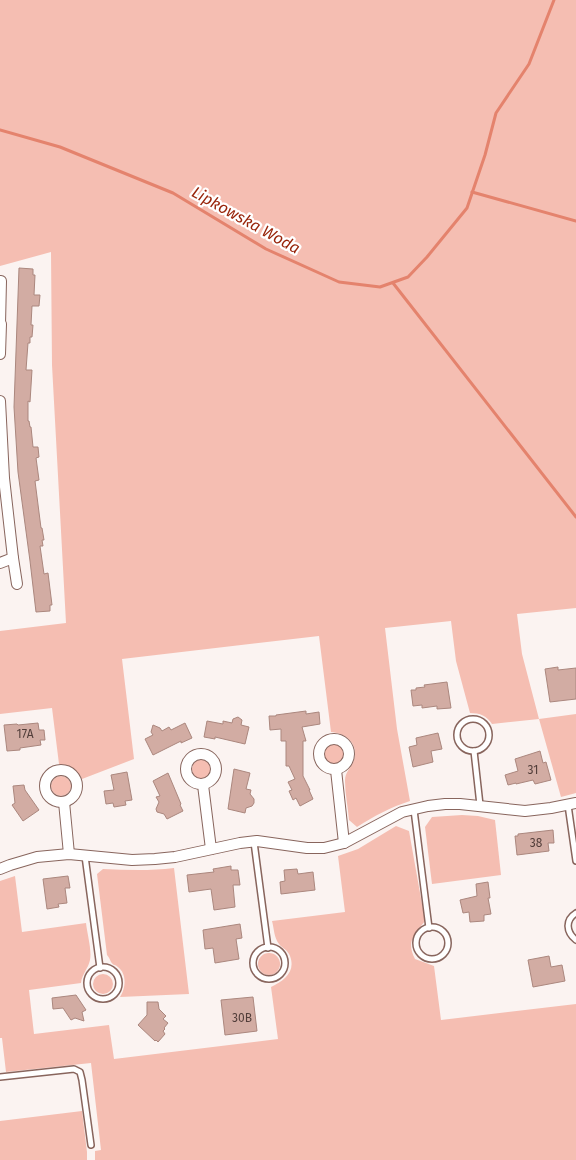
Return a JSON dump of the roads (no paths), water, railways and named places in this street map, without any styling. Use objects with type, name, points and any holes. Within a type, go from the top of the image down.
[{"type":"street","points":[[0,354],[1,281]]},
{"type":"street","points":[[0,401],[4,478],[17,584]]},
{"type":"street","points":[[0,563],[13,558]]},
{"type":"street","points":[[336,770],[344,843]]},
{"type":"street","points":[[203,785],[211,849]]},
{"type":"street","points":[[64,802],[69,854]]},
{"type":"street","points":[[0,869],[37,856],[69,854],[132,860],[155,859],[254,842],[269,842],[307,848],[331,846],[344,843],[402,812],[414,809],[445,804],[480,805],[525,810],[572,804]]},
{"type":"lane","points":[[472,719],[486,727],[488,737],[484,747],[474,751],[469,751],[460,746],[457,736],[459,727],[467,720],[472,719]]},
{"type":"lane","points":[[474,751],[480,805]]},
{"type":"lane","points":[[572,804],[576,861]]},
{"type":"lane","points":[[414,809],[429,928]]},
{"type":"lane","points":[[254,842],[268,948]]},
{"type":"lane","points":[[86,856],[100,968]]},
{"type":"lane","points":[[576,912],[568,922],[571,937],[576,940]]},
{"type":"lane","points":[[429,928],[442,930],[448,945],[443,955],[433,959],[423,957],[419,953],[416,944],[418,934],[422,930],[429,928]]},
{"type":"lane","points":[[268,948],[276,949],[280,952],[285,963],[282,972],[272,979],[259,975],[253,963],[256,954],[268,948]]},
{"type":"lane","points":[[100,968],[108,968],[113,971],[119,980],[118,990],[114,995],[105,999],[95,997],[87,984],[90,974],[100,968]]},
{"type":"lane","points":[[0,1078],[74,1069],[80,1072],[91,1145]]},
{"type":"waterway","name":"Lipkowska Woda","points":[[0,130],[60,147],[173,193],[266,249],[339,282],[380,287],[408,277],[467,208],[485,155],[496,113],[529,64],[554,0]]},
{"type":"waterway","points":[[472,192],[576,221]]},
{"type":"waterway","points":[[393,283],[576,517]]}]
